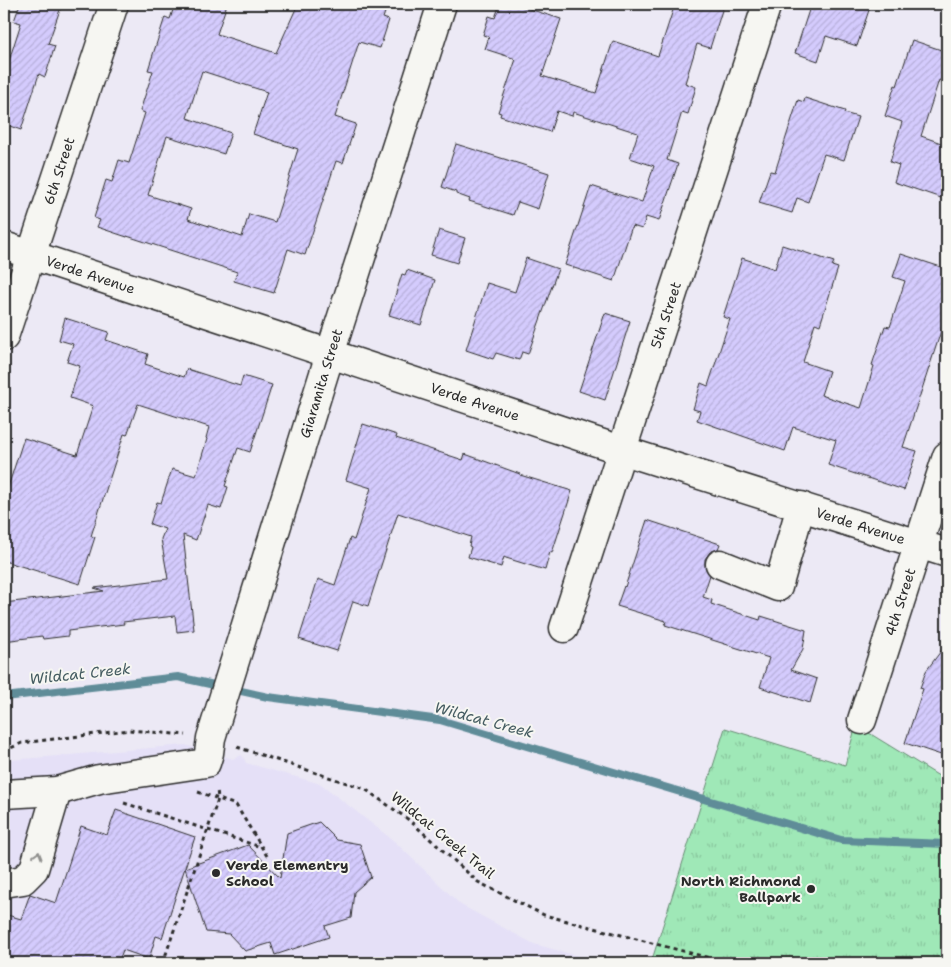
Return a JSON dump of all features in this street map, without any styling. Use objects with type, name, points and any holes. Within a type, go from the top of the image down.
[{"type":"street","name":"6th Street","points":[[4,337],[114,4]]},
{"type":"street","name":"Giaramita Street","points":[[57,792],[99,778],[206,763],[211,738],[330,354],[442,4]]},
{"type":"street","name":"5th Street","points":[[564,628],[768,4]]},
{"type":"street","name":"Verde Avenue","points":[[4,246],[621,450],[947,552]]},
{"type":"street","name":"4th Street","points":[[862,720],[947,456]]},
{"type":"street","points":[[720,564],[778,587],[801,506]]},
{"type":"street","points":[[4,794],[57,792],[34,869],[23,880],[4,883]]},
{"type":"path","points":[[4,751],[22,743],[128,730],[187,735]]},
{"type":"path","name":"Wildcat Creek Trail","points":[[230,745],[365,790],[409,820],[478,882],[544,915],[729,963]]},
{"type":"path","points":[[163,963],[218,799],[217,789]]},
{"type":"path","points":[[195,792],[236,806],[267,856]]},
{"type":"path","points":[[116,801],[261,847]]},
{"type":"shaded area","name":"Verde Elementry School","points":[[185,745],[233,759],[242,755],[246,763],[321,784],[394,841],[461,905],[534,944],[604,963],[4,963],[4,766],[11,760]]},
{"type":"green space","name":"North Richmond Ballpark","points":[[856,725],[947,781],[947,963],[651,963],[725,728],[845,765]]},
{"type":"building","points":[[20,4],[62,4],[48,44],[55,46],[45,77],[39,74],[21,130],[4,124],[4,76],[21,23],[14,21]]},
{"type":"building","points":[[175,4],[227,4],[217,34],[276,53],[298,4],[388,4],[383,18],[389,20],[380,48],[359,42],[335,117],[356,124],[343,163],[336,161],[305,255],[288,249],[274,293],[234,281],[237,272],[97,227],[100,220],[94,218],[106,180],[112,182],[119,160],[129,163],[145,113],[140,111],[153,71],[148,70],[165,17],[170,19]],"holes":[[[202,71],[267,92],[253,134],[298,149],[275,222],[249,214],[242,237],[188,219],[191,209],[148,195],[167,136],[224,154],[231,133],[187,118]]]},
{"type":"building","points":[[500,4],[513,4],[561,19],[542,76],[596,93],[613,41],[658,56],[675,4],[724,4],[710,48],[697,44],[685,83],[696,87],[688,114],[682,112],[667,160],[678,164],[659,221],[646,217],[642,229],[632,226],[614,281],[565,265],[591,186],[642,202],[654,166],[630,158],[638,133],[573,112],[572,116],[557,111],[550,132],[500,116],[501,113],[498,112],[516,59],[485,49],[489,37],[483,35],[489,16],[495,18]]},
{"type":"building","points":[[811,4],[871,4],[857,46],[826,36],[818,61],[795,53]]},
{"type":"building","points":[[912,40],[947,52],[947,83],[939,80],[921,136],[947,145],[947,200],[894,182],[899,165],[890,162],[902,122],[885,116]]},
{"type":"building","points":[[805,98],[858,117],[844,160],[824,154],[808,202],[797,198],[792,213],[759,203],[770,171],[775,172],[798,100],[804,102]]},
{"type":"building","points":[[456,144],[549,173],[538,209],[518,202],[513,215],[469,201],[470,199],[442,187]]},
{"type":"building","points":[[439,230],[465,238],[457,263],[431,255]]},
{"type":"building","points":[[782,245],[834,262],[832,266],[838,268],[820,325],[815,323],[803,362],[829,371],[821,395],[861,408],[874,366],[872,365],[885,326],[890,327],[905,281],[893,277],[901,254],[947,269],[947,313],[903,447],[917,451],[904,490],[828,465],[836,440],[793,427],[785,451],[697,420],[700,411],[693,409],[701,383],[708,386],[730,319],[723,317],[742,258],[775,269]]},
{"type":"building","points":[[526,258],[558,269],[528,354],[522,352],[519,360],[496,353],[493,359],[466,350],[487,283],[515,292]]},
{"type":"building","points":[[407,270],[435,280],[421,325],[389,315],[402,274],[405,275]]},
{"type":"building","points":[[605,313],[630,321],[605,400],[579,391]]},
{"type":"building","points":[[65,318],[109,332],[106,340],[148,354],[145,364],[184,377],[187,369],[240,386],[243,376],[272,385],[250,452],[238,448],[225,486],[228,487],[221,509],[208,505],[196,540],[183,535],[194,630],[177,632],[175,616],[68,631],[68,636],[43,639],[42,636],[4,641],[4,603],[104,591],[94,588],[168,579],[161,539],[165,529],[150,524],[157,502],[161,503],[172,469],[196,476],[207,439],[209,427],[138,404],[127,435],[124,434],[91,536],[95,537],[80,584],[4,561],[4,499],[24,438],[77,455],[93,406],[70,398],[80,366],[67,362],[73,344],[59,340]]},
{"type":"building","points":[[363,424],[397,435],[396,438],[463,460],[465,454],[520,475],[572,491],[545,570],[504,557],[501,567],[468,557],[471,537],[398,513],[368,606],[353,601],[337,651],[299,639],[318,579],[335,585],[350,538],[354,540],[371,488],[346,480]]},
{"type":"building","points":[[647,520],[720,544],[718,549],[710,552],[705,559],[705,567],[710,575],[703,597],[712,600],[711,604],[760,620],[761,616],[806,630],[803,649],[791,670],[817,679],[810,703],[760,687],[769,658],[665,625],[666,621],[617,606]]},
{"type":"building","points":[[947,643],[947,757],[905,743],[923,689],[920,688],[926,671]]},
{"type":"building","points":[[116,810],[195,837],[162,938],[156,936],[149,959],[123,950],[118,963],[4,963],[4,914],[21,919],[30,894],[56,903],[81,826],[107,835]]},
{"type":"building","points":[[319,822],[337,840],[360,844],[371,877],[354,892],[351,918],[325,926],[329,937],[275,955],[271,943],[245,951],[229,934],[206,932],[185,868],[248,845],[280,878],[287,833]]},
{"type":"waterway","name":"Wildcat Creek","points":[[4,697],[178,677],[268,697],[440,720],[841,840],[947,844]]},
{"type":"place","name":"Verde Elementry School","points":[[216,873]]},
{"type":"place","name":"North Richmond Ballpark","points":[[811,889]]}]
